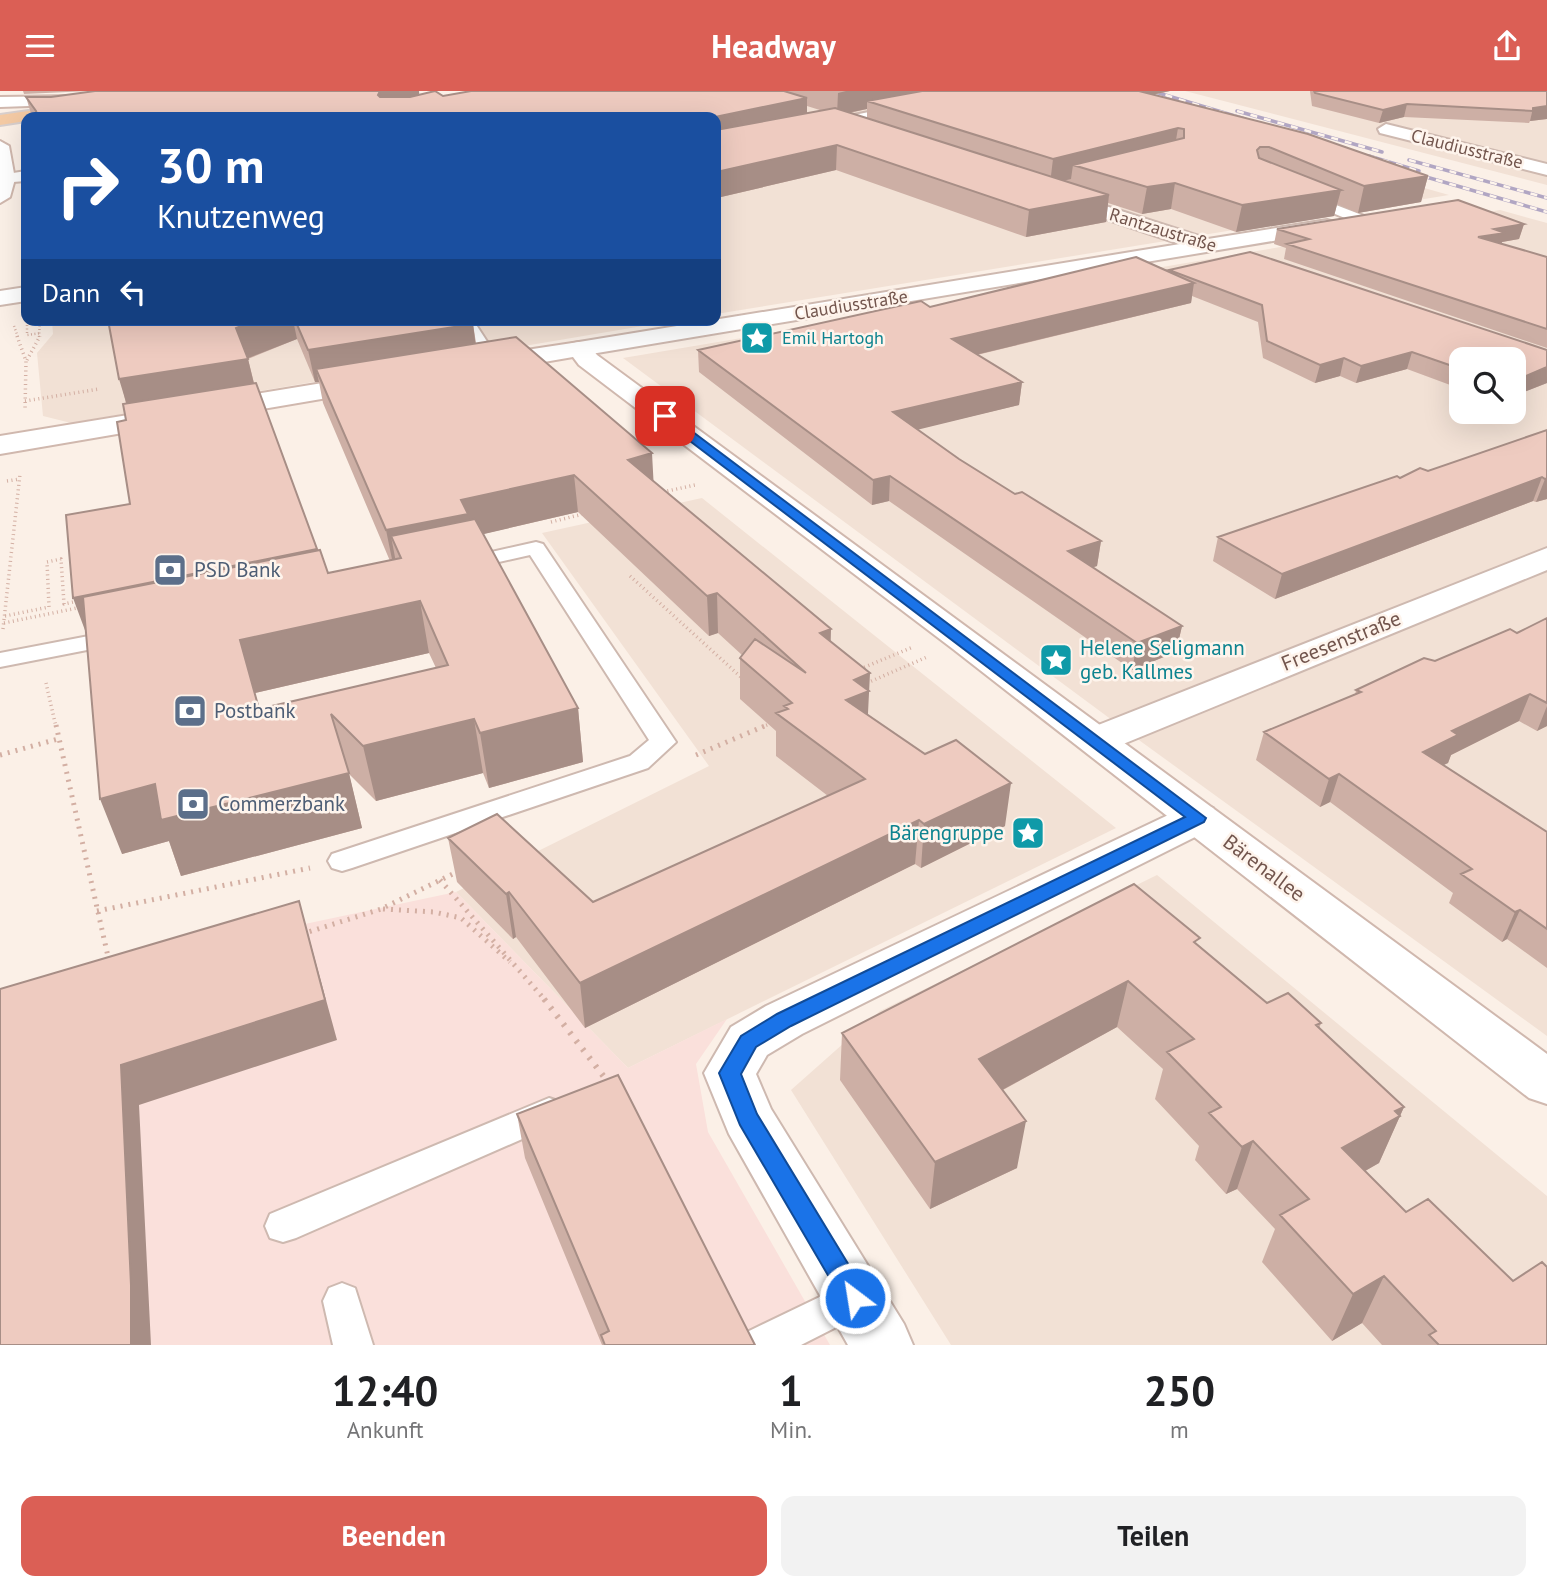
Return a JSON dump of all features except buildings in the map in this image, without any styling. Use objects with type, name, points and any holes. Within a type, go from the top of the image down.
[{"type":"main road","points":[[92,112],[104,107]]},
{"type":"main road","points":[[64,112],[104,107]]},
{"type":"main road","points":[[0,120],[21,117]]},
{"type":"main road","points":[[0,130],[21,127]]},
{"type":"street","points":[[721,147],[995,91]]},
{"type":"street","points":[[0,102],[104,107]]},
{"type":"street","points":[[800,112],[874,136]]},
{"type":"street","name":"Claudiusstraße","points":[[1386,129],[1547,170]]},
{"type":"street","points":[[0,146],[2,179],[21,177]]},
{"type":"street","name":"Rantzaustraße","points":[[1047,189],[1261,262]]},
{"type":"street","name":"Claudiusstraße","points":[[721,326],[1388,216]]},
{"type":"street","points":[[0,297],[21,295]]},
{"type":"street","name":"Claudiusstraße","points":[[467,368],[720,326]]},
{"type":"street","name":"Bärenallee","points":[[579,349],[588,360],[953,631],[1547,1083]]},
{"type":"street","points":[[0,445],[400,379]]},
{"type":"street","name":"Freesenstraße","points":[[1097,740],[1547,558]]},
{"type":"street","points":[[882,1345],[748,1118],[730,1073],[749,1041],[784,1020],[1198,818]]},
{"type":"lane","points":[[1047,189],[1068,184]]},
{"type":"lane","points":[[1298,194],[1362,220]]},
{"type":"lane","points":[[469,326],[493,363]]},
{"type":"lane","points":[[342,861],[639,762],[663,742],[536,548],[442,568]]},
{"type":"lane","points":[[0,660],[146,631]]},
{"type":"lane","points":[[283,1226],[611,1086]]},
{"type":"lane","points":[[761,1345],[855,1298]]},
{"type":"lane","points":[[342,1301],[353,1345]]},
{"type":"path","points":[[25,413],[26,361],[41,334],[40,326]]},
{"type":"path","points":[[28,330],[27,335],[41,334]]},
{"type":"path","points":[[25,401],[99,389]]},
{"type":"path","points":[[0,660],[20,479],[7,481]]},
{"type":"path","points":[[651,495],[677,488]]},
{"type":"path","points":[[536,548],[526,529],[588,513]]},
{"type":"path","points":[[5,616],[49,607],[47,562],[61,559],[64,604],[82,601]]},
{"type":"path","points":[[630,576],[751,686]]},
{"type":"path","points":[[4,623],[83,607]]},
{"type":"path","points":[[859,669],[953,631]]},
{"type":"path","points":[[39,654],[109,963]]},
{"type":"path","points":[[0,755],[58,739]]},
{"type":"path","points":[[97,911],[342,861]]},
{"type":"path","points":[[440,880],[529,979],[611,1086]]},
{"type":"path","points":[[381,909],[434,912],[461,918],[529,979]]},
{"type":"shaded area","points":[[532,91],[1082,91],[1449,195],[721,313],[721,112],[472,112]]},
{"type":"shaded area","points":[[1185,91],[1547,91],[1547,185]]},
{"type":"shaded area","points":[[1500,210],[1547,223],[1547,1036],[1143,743],[623,358]]},
{"type":"shaded area","points":[[52,326],[643,326],[71,423],[43,416],[37,353],[53,334]]},
{"type":"shaded area","points":[[702,498],[1116,828],[628,1068],[456,892],[709,766],[542,533]]},
{"type":"shaded area","points":[[1157,875],[1547,1196],[1547,1345],[951,1345],[791,1090],[880,1011]]},
{"type":"shaded area","points":[[456,892],[628,1068],[727,1019],[696,1064],[708,1132],[830,1345],[0,1345],[0,995],[206,945]]},
{"type":"railway","points":[[1152,91],[1245,119]]},
{"type":"railway","points":[[1237,111],[1382,152]]},
{"type":"railway","points":[[1369,156],[1419,171]]},
{"type":"railway","points":[[1409,160],[1547,198]]},
{"type":"railway","points":[[1409,172],[1547,212]]},
{"type":"place","name":"Emil Hartogh","points":[[757,338]]},
{"type":"place","name":"PSD Bank","points":[[170,570]]},
{"type":"place","name":"Helene Seligmann geb. Kallmes","points":[[1056,660]]},
{"type":"place","name":"Postbank","points":[[190,711]]},
{"type":"place","name":"Commerzbank","points":[[193,804]]},
{"type":"place","name":"Bärengruppe","points":[[1028,833]]},
{"type":"route","points":[[665,416],[1198,818],[784,1020],[749,1041],[730,1073],[748,1118],[855,1298]]}]
